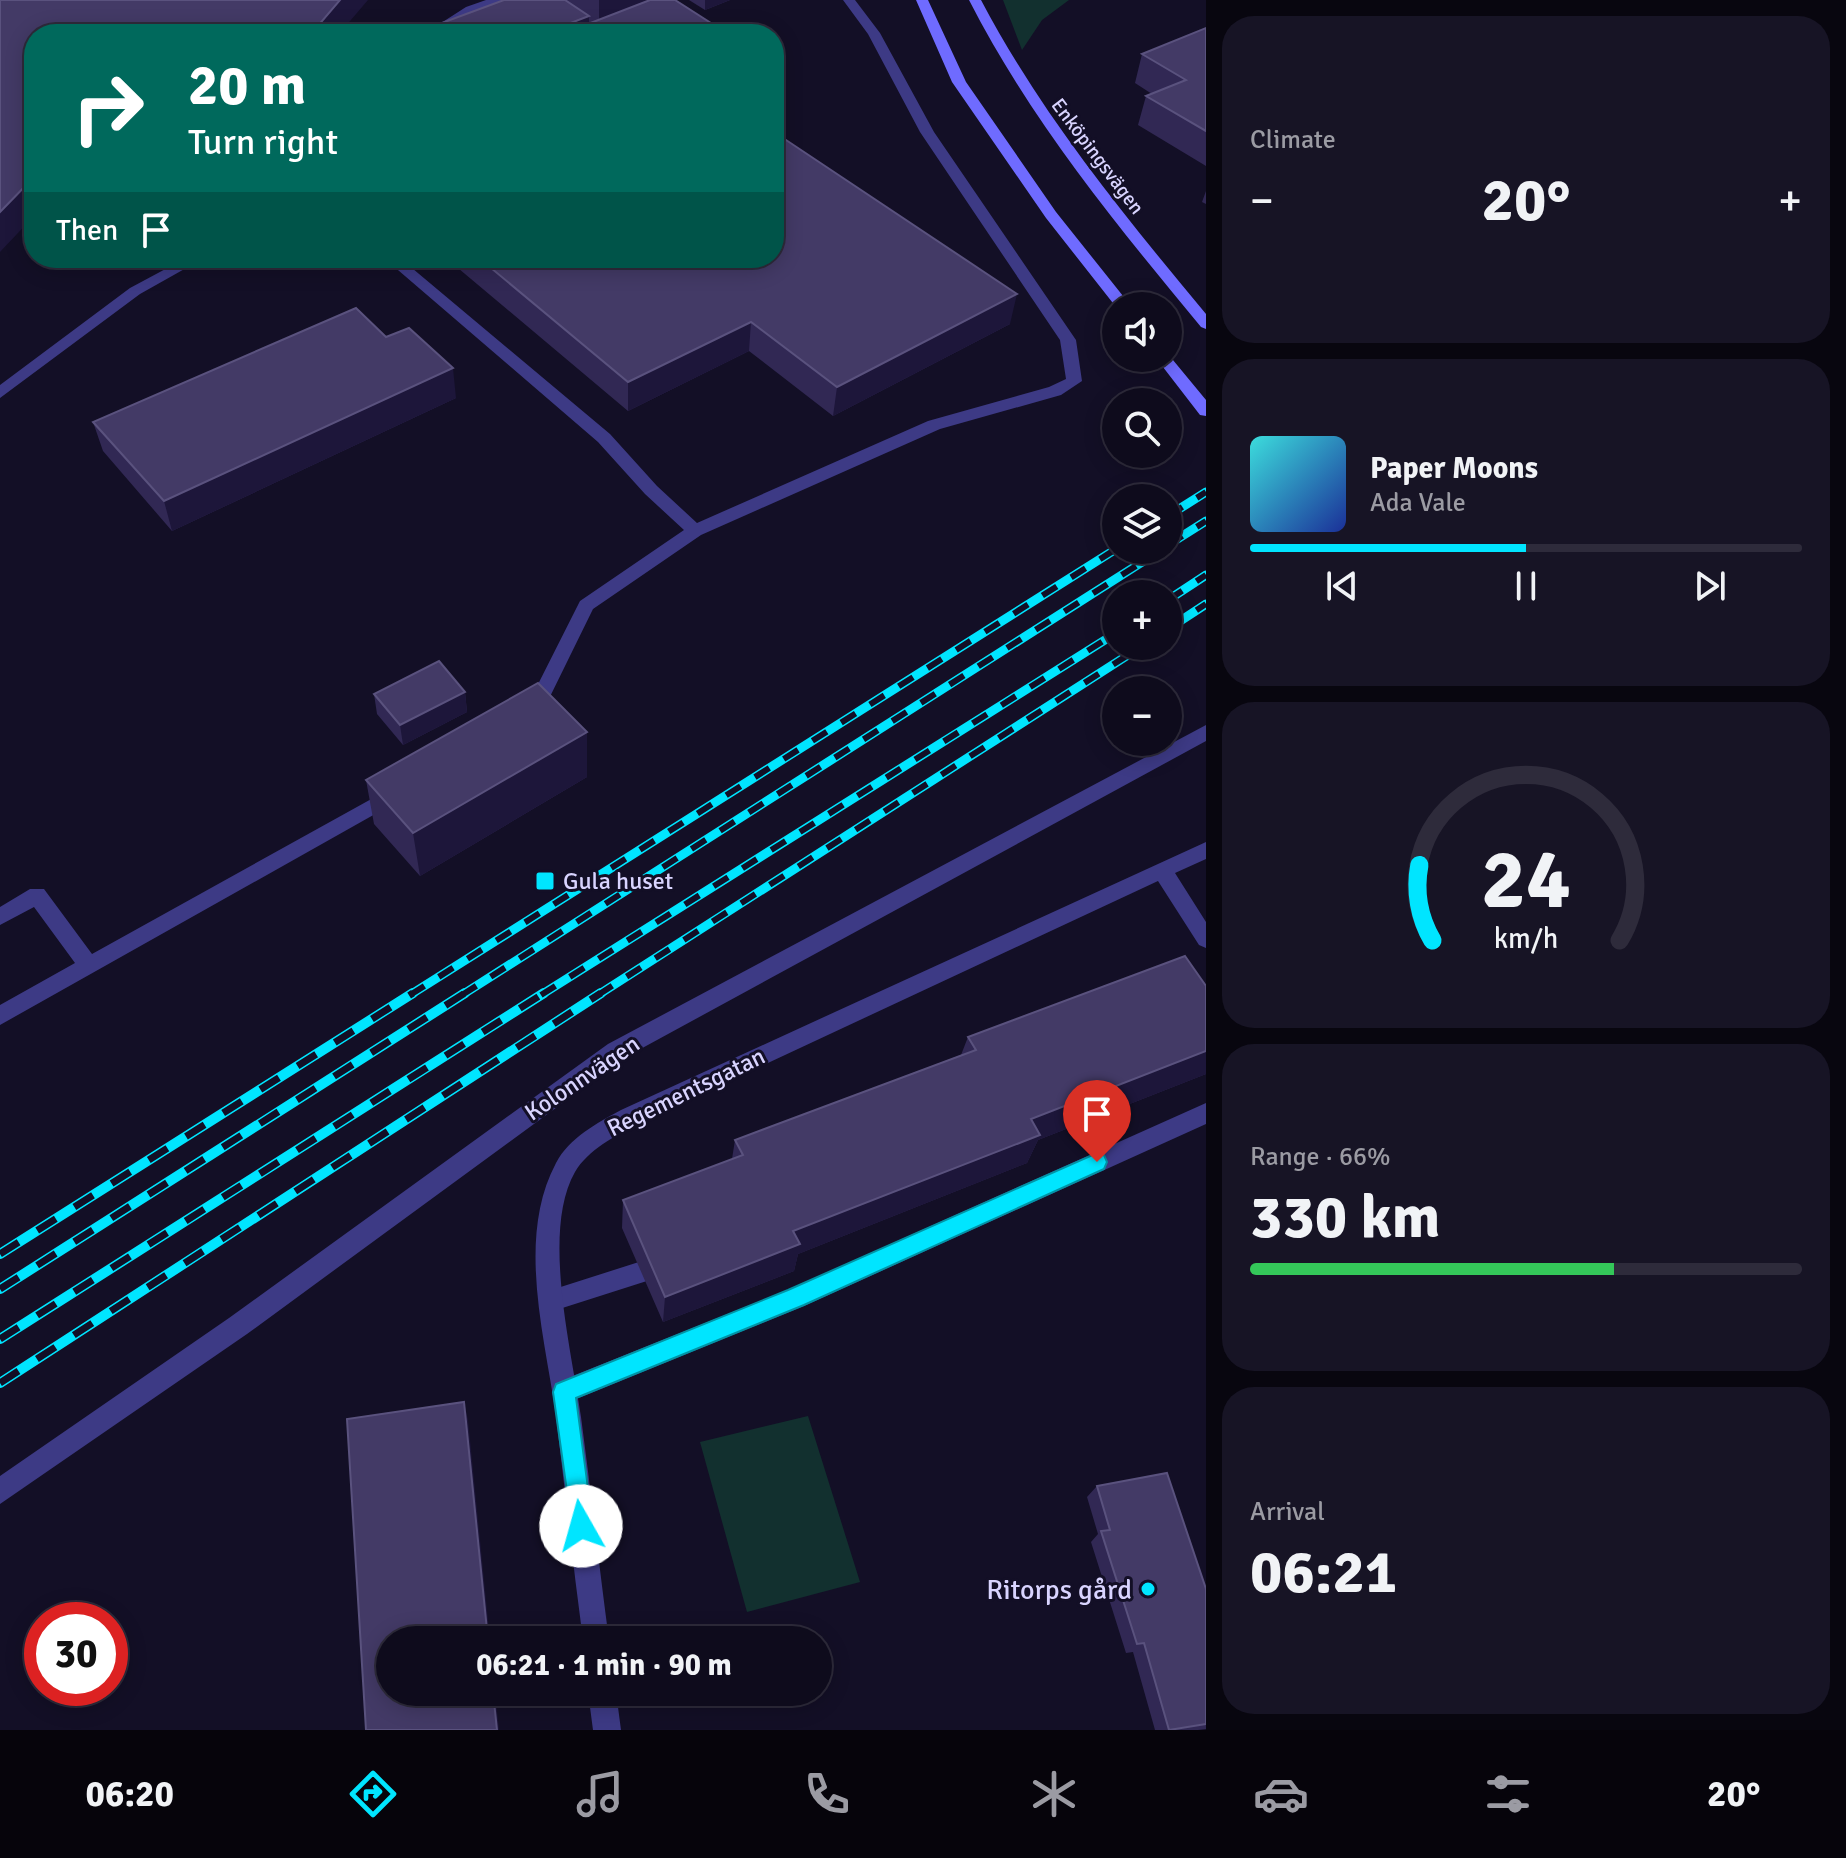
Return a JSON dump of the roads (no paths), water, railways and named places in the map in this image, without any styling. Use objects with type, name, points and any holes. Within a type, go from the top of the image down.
[{"type":"main road","points":[[922,0],[959,82],[1051,215],[1112,292]]},
{"type":"main road","name":"Enköpingsvägen","points":[[975,0],[1015,76],[1105,201],[1206,324]]},
{"type":"main road","points":[[1175,372],[1202,406]]},
{"type":"street","points":[[447,24],[470,10],[497,0]]},
{"type":"street","points":[[516,727],[529,720],[586,605],[695,531],[934,425],[1055,391],[1074,381],[1068,340],[927,132],[874,33],[849,0]]},
{"type":"street","points":[[0,393],[135,291],[178,268]]},
{"type":"street","points":[[403,268],[604,438],[651,490],[695,531]]},
{"type":"street","name":"Kolonnvägen","points":[[0,1491],[251,1317],[616,1051],[829,934],[1069,809],[1206,732]]},
{"type":"street","points":[[0,1016],[405,788]]},
{"type":"street","name":"Regementsgatan","points":[[594,1626],[564,1392],[555,1350],[549,1220],[564,1168],[599,1134],[1206,850]]},
{"type":"street","points":[[1161,869],[1206,939]]},
{"type":"street","points":[[0,917],[37,895],[88,964]]},
{"type":"street","points":[[564,1392],[796,1298],[1206,1113]]},
{"type":"street","points":[[553,1300],[642,1272]]},
{"type":"street","points":[[604,1706],[607,1730]]},
{"type":"railway","points":[[1182,507],[1206,492]]},
{"type":"railway","points":[[1182,536],[1206,521]]},
{"type":"railway","points":[[410,995],[1102,558]]},
{"type":"railway","points":[[462,995],[1139,564]]},
{"type":"railway","points":[[1182,591],[1206,575]]},
{"type":"railway","points":[[1182,620],[1206,604]]},
{"type":"railway","points":[[541,995],[1102,642]]},
{"type":"railway","points":[[598,995],[1120,660]]},
{"type":"railway","points":[[0,1254],[413,993]]},
{"type":"railway","points":[[0,1289],[465,993]]},
{"type":"railway","points":[[0,1339],[544,993]]},
{"type":"railway","points":[[0,1383],[601,993]]},
{"type":"place","name":"Gula huset","points":[[545,881]]},
{"type":"place","name":"Ritorps gård","points":[[1148,1589]]}]
